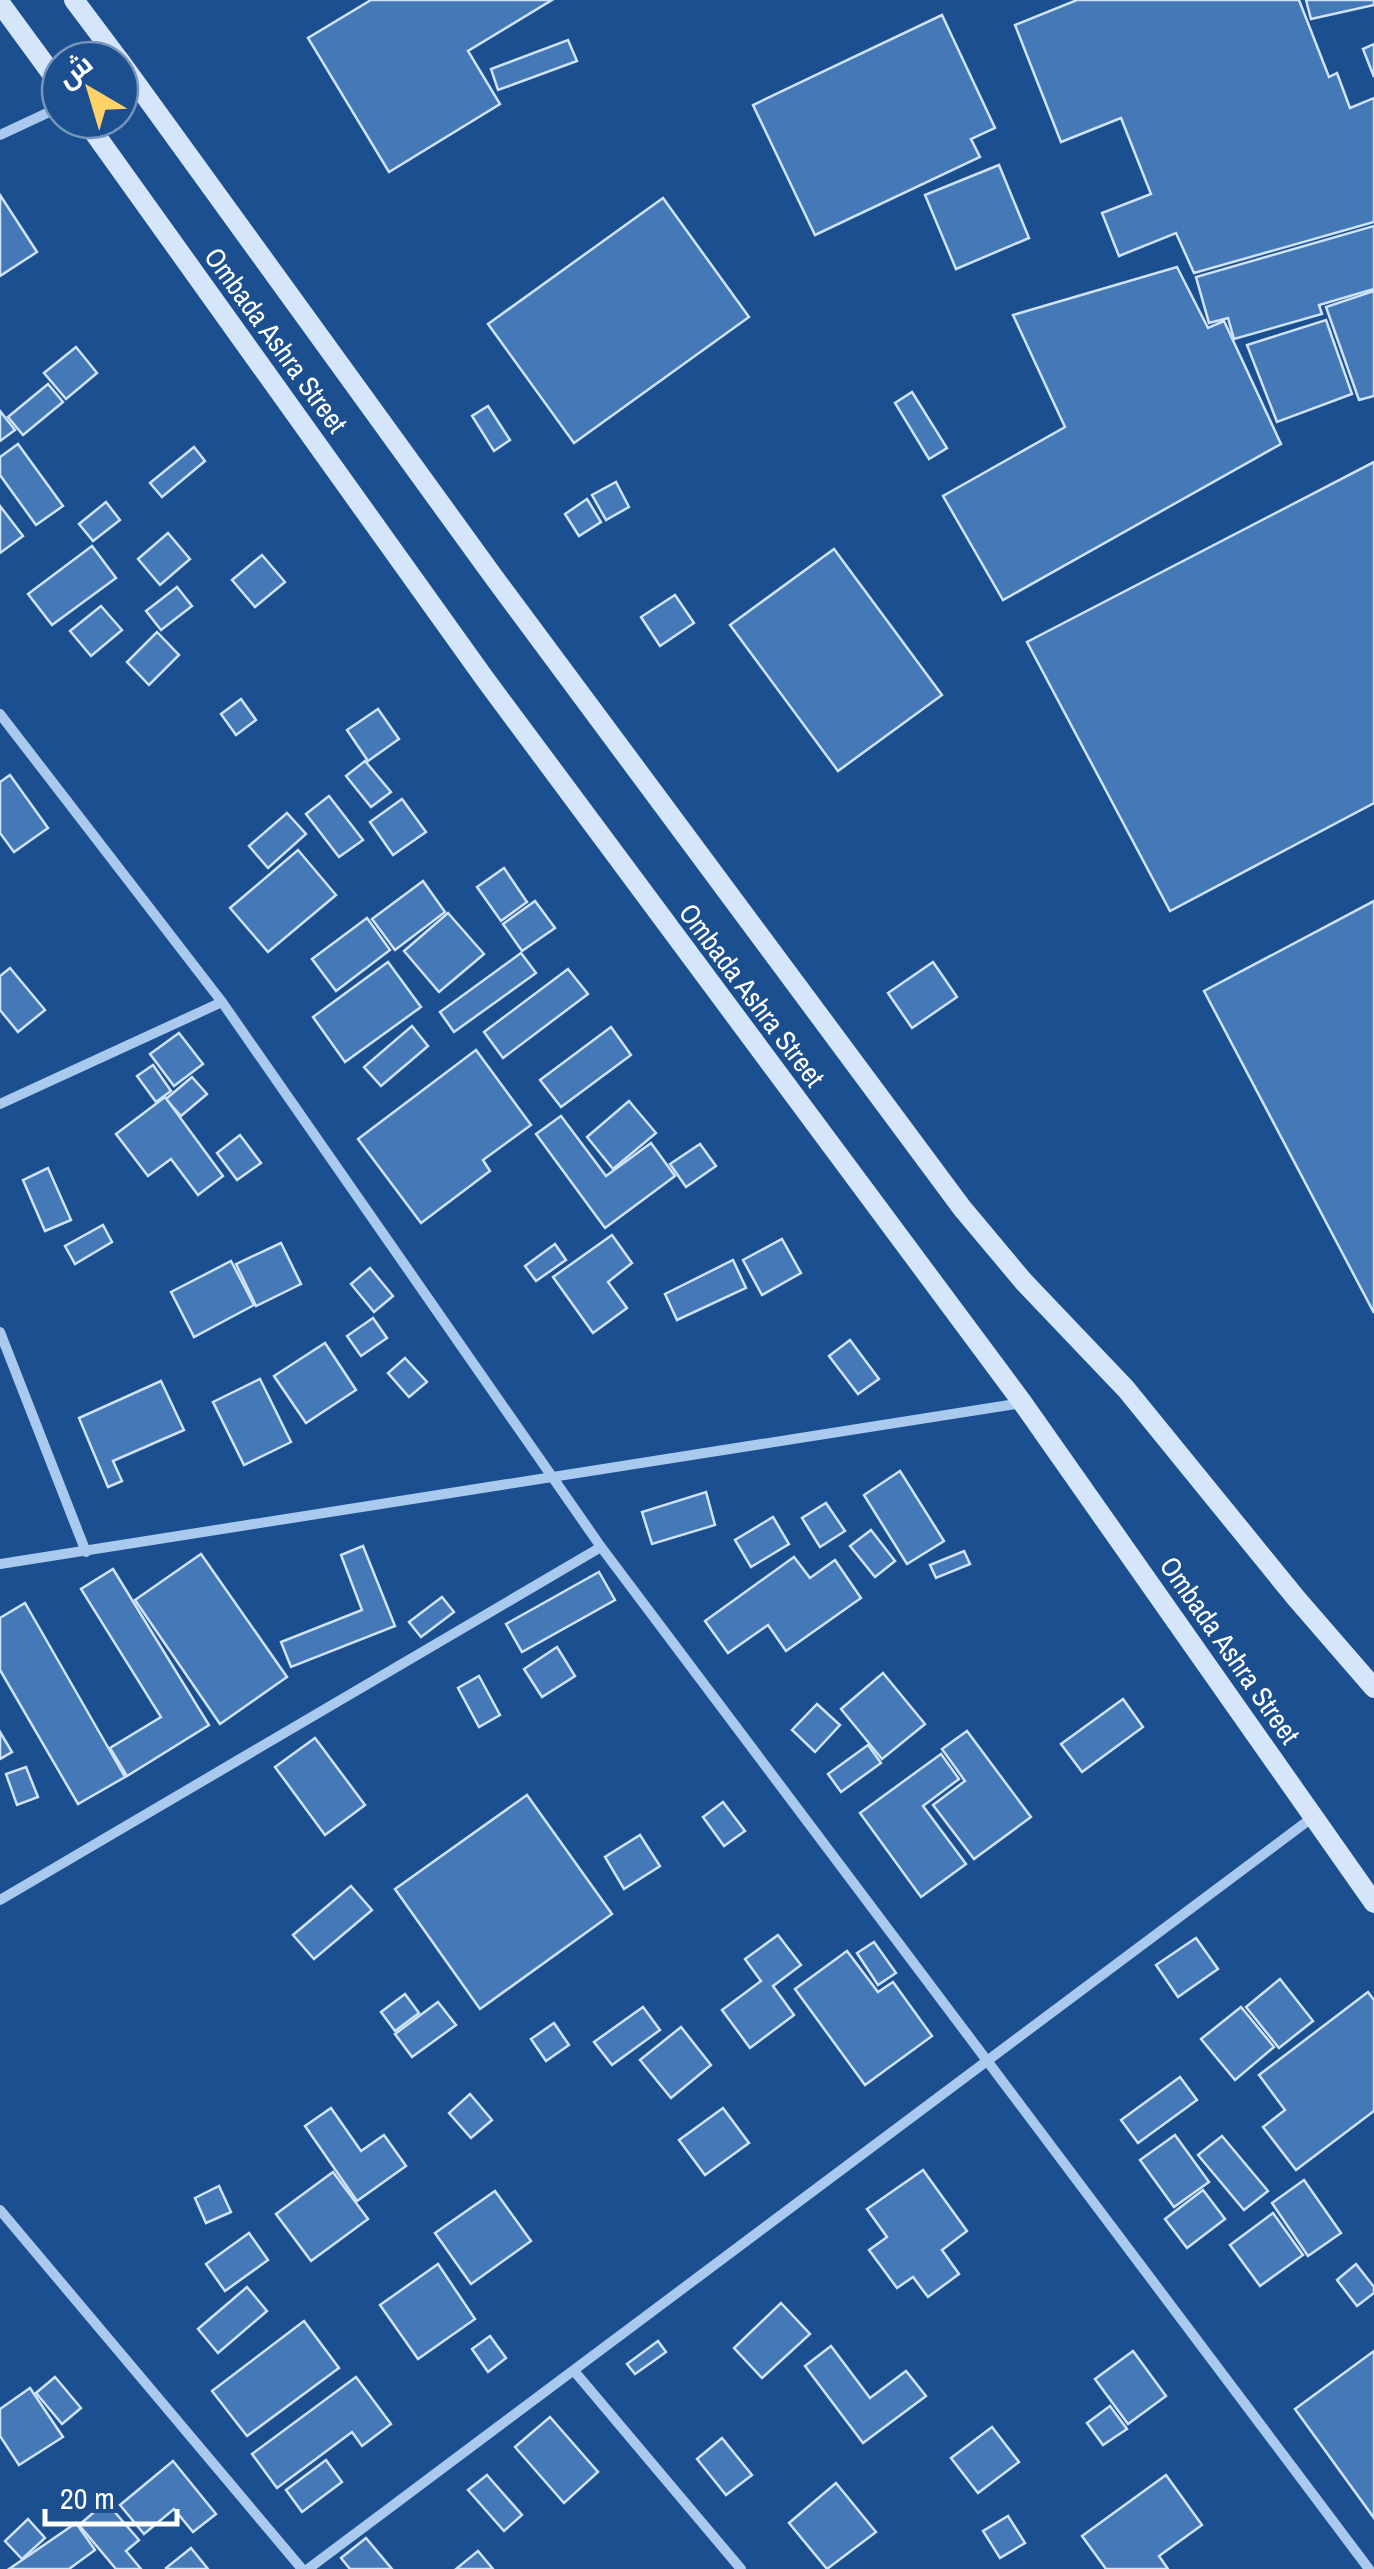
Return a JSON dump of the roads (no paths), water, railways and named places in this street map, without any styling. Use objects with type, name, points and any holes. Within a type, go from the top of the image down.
[{"type":"main road","name":"Ombada Ashra Street","points":[[74,0],[104,40]]},
{"type":"main road","points":[[0,4],[40,59]]},
{"type":"main road","name":"Ombada Ashra Street","points":[[140,89],[493,576],[962,1208],[1024,1282],[1126,1388],[1374,1688]]},
{"type":"main road","name":"Ombada Ashra Street","points":[[99,140],[531,742],[1022,1402],[1374,1903]]},
{"type":"street","points":[[0,135],[40,116]]},
{"type":"street","points":[[0,714],[222,1002],[601,1546],[1369,2569]]},
{"type":"street","points":[[0,1104],[222,1002]]},
{"type":"street","points":[[0,1332],[86,1552]]},
{"type":"street","points":[[0,1564],[1022,1402]]},
{"type":"street","points":[[0,1900],[601,1546]]},
{"type":"street","points":[[0,2210],[305,2569],[575,2372],[1313,1817]]},
{"type":"street","points":[[575,2372],[741,2569]]}]
